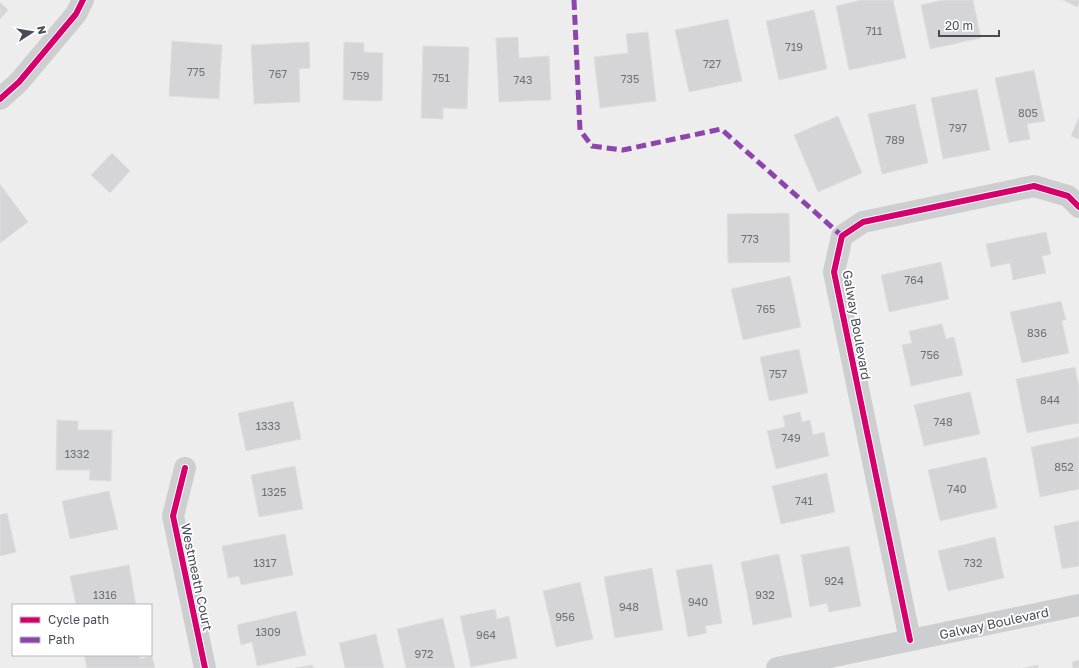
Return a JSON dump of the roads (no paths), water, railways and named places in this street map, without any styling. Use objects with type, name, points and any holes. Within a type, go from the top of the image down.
[{"type":"street","points":[[0,99],[18,82],[76,14],[83,0]]},
{"type":"street","name":"Galway Boulevard","points":[[910,640],[834,272],[842,236],[864,222],[1034,186],[1068,196],[1079,207]]},
{"type":"street","name":"Westmeath Court","points":[[186,468],[173,516],[205,668]]},
{"type":"street","name":"Galway Boulevard","points":[[777,668],[1079,605]]}]
